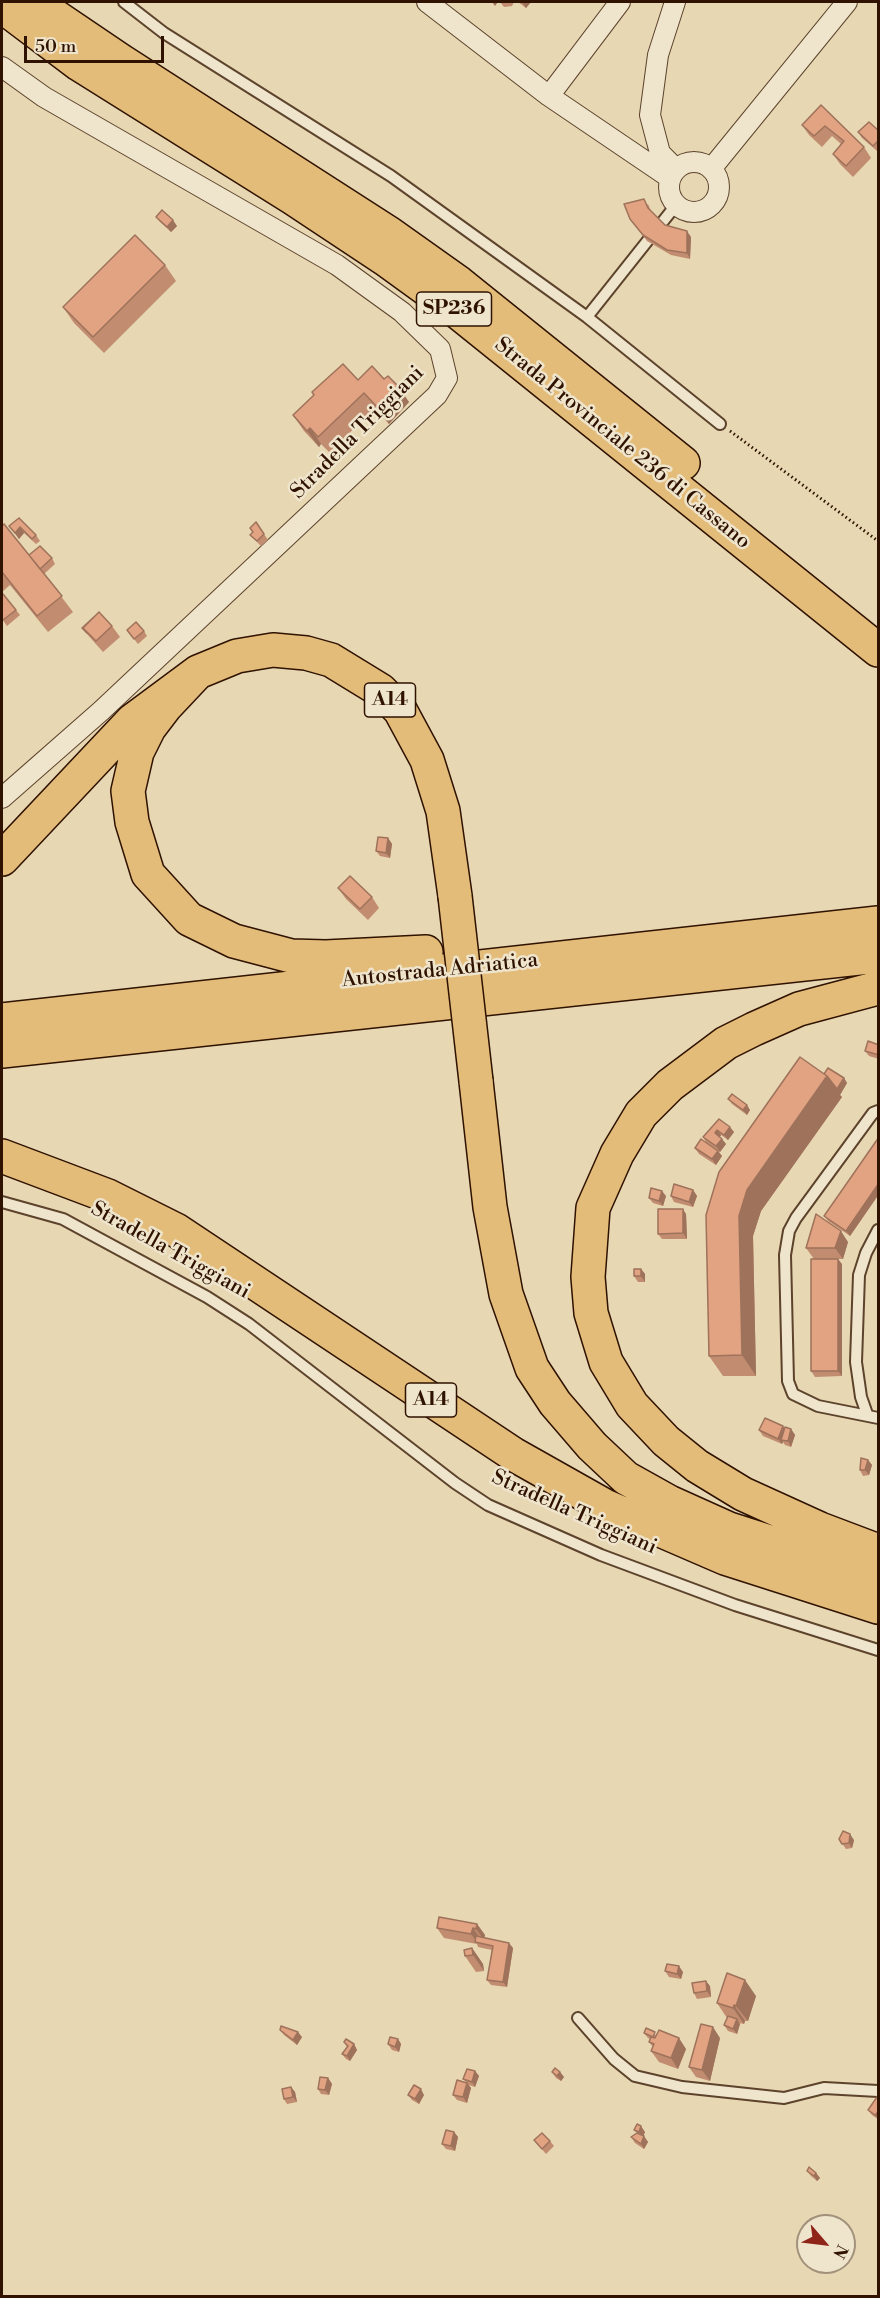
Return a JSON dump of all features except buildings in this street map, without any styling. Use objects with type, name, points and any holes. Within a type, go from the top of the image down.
[{"type":"highway","name":"Strada Provinciale 236 di Cassano","points":[[34,2],[121,61],[341,201],[459,283],[879,621]]},
{"type":"highway","name":"Strada Provinciale 236 di Cassano","points":[[2,6],[79,64],[293,198],[445,303],[879,650]]},
{"type":"highway","name":"A14","points":[[2,859],[125,728],[198,672],[237,656],[273,650],[306,653],[331,660],[380,690],[400,710],[427,760],[443,811],[455,896],[490,1207],[506,1294],[532,1368],[555,1403],[592,1446],[626,1478],[669,1502],[729,1529],[879,1577]]},
{"type":"highway","name":"A14","points":[[198,672],[149,728],[137,752],[128,791],[132,822],[148,874],[189,919],[234,941],[291,956],[326,957],[766,935]]},
{"type":"highway","name":"Autostrada Adriatica","points":[[2,1020],[879,923]]},
{"type":"highway","name":"Autostrada Adriatica","points":[[2,1051],[879,956]]},
{"type":"highway","points":[[879,988],[799,1009],[754,1029],[726,1043],[670,1084],[641,1114],[617,1154],[592,1208],[588,1277],[591,1313],[606,1362],[632,1405],[666,1441],[697,1466],[742,1494],[820,1529],[879,1551]]},
{"type":"highway","name":"A14","points":[[2,1156],[108,1196],[176,1230],[494,1442],[607,1507],[725,1557],[879,1607]]},
{"type":"street","points":[[427,2],[549,96],[673,174]]},
{"type":"street","points":[[549,96],[621,2]]},
{"type":"street","points":[[673,174],[660,153],[650,116],[658,55],[675,2]]},
{"type":"street","points":[[711,169],[847,2]]},
{"type":"street","name":"Stradella Triggiani","points":[[2,67],[44,97],[337,265],[402,312],[440,349],[447,378],[437,395],[101,711],[2,798]]},
{"type":"street","points":[[697,162],[711,169],[716,175],[719,190],[712,204],[706,209],[690,212],[676,205],[669,192],[673,174],[682,165],[697,162]]},
{"type":"lane","points":[[124,2],[164,33],[391,176],[586,317],[720,424]]},
{"type":"lane","points":[[586,317],[676,205]]},
{"type":"lane","points":[[879,1111],[873,1113],[796,1218],[789,1231],[785,1256],[788,1381],[793,1394],[818,1406],[879,1418]]},
{"type":"lane","name":"Stradella Triggiani","points":[[2,1202],[63,1219],[207,1297],[249,1324],[317,1374],[455,1484],[488,1505],[601,1555],[735,1605],[879,1650]]},
{"type":"lane","points":[[867,1414],[861,1397],[856,1362],[859,1275],[866,1253],[879,1230]]},
{"type":"lane","points":[[578,2018],[614,2059],[635,2076],[682,2087],[784,2098],[824,2088],[879,2091]]},
{"type":"path","points":[[720,424],[879,541]]}]
